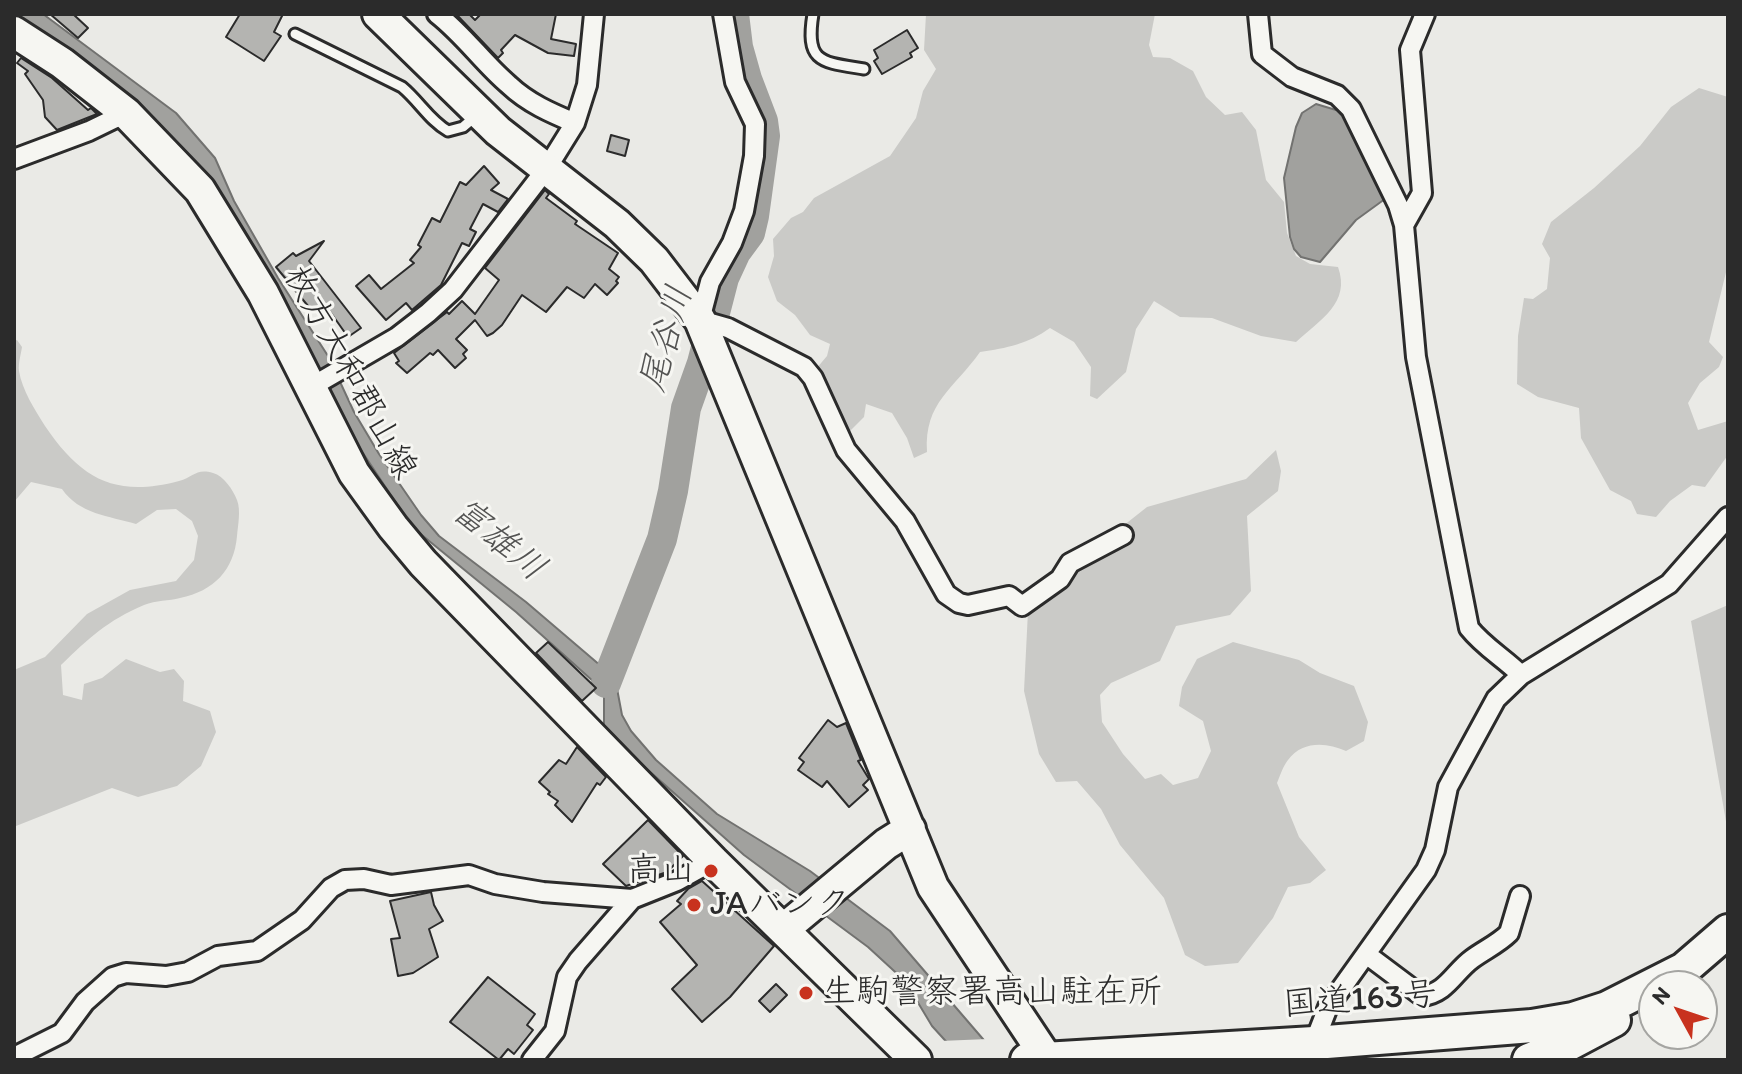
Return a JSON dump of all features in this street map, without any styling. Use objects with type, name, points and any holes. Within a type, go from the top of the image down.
[{"type":"highway","name":"国道163号","points":[[1683,970],[1728,931]]},
{"type":"highway","name":"国道163号","points":[[1041,1059],[1315,1052],[1573,1019],[1638,994]]},
{"type":"highway","points":[[1529,1060],[1590,1034],[1638,1006]]},
{"type":"main road","points":[[378,14],[498,131],[617,224],[654,260],[700,320],[898,836],[1041,1059]]},
{"type":"main road","name":"枚方大和郡山線","points":[[14,32],[62,63],[126,113],[200,190],[263,293],[354,473],[423,563],[713,861],[793,920],[883,1027],[916,1060]]},
{"type":"main road","points":[[793,920],[898,836]]},
{"type":"main road","points":[[881,1060],[885,1044],[883,1027]]},
{"type":"street","points":[[437,14],[466,38],[509,86],[527,99],[575,123]]},
{"type":"street","points":[[311,387],[397,337],[453,290],[547,168],[575,123],[587,85],[594,14]]},
{"type":"street","points":[[723,14],[735,82],[755,124],[754,156],[744,211],[732,243],[710,282],[700,320],[728,328],[804,367],[813,378],[846,450],[905,521],[946,594],[959,603],[968,605],[1009,596],[1022,606],[1060,579],[1070,563],[1123,535]]},
{"type":"street","points":[[1258,14],[1260,48],[1269,62],[1292,77],[1337,95],[1351,109],[1398,205],[1404,225],[1416,357],[1469,628],[1481,643],[1504,658],[1521,675]]},
{"type":"street","points":[[1404,225],[1422,193],[1410,50],[1425,14]]},
{"type":"street","points":[[14,159],[89,131],[126,113]]},
{"type":"street","points":[[1315,1052],[1328,1007],[1426,870],[1435,850],[1448,787],[1496,699],[1521,675],[1669,584],[1728,517]]},
{"type":"street","points":[[14,1057],[62,1033],[85,1002],[113,977],[126,973],[166,976],[188,972],[218,956],[257,951],[302,920],[331,888],[345,880],[364,879],[391,885],[469,875],[495,884],[531,890],[632,899],[677,881],[713,861]]},
{"type":"street","points":[[1366,954],[1422,996],[1430,995],[1445,987],[1469,960],[1509,933],[1520,896]]},
{"type":"street","points":[[532,1060],[555,1031],[567,977],[632,899]]},
{"type":"lane","points":[[813,14],[810,44],[818,58],[827,63],[864,69]]},
{"type":"lane","points":[[295,34],[402,87],[437,125],[448,131],[463,127],[480,113]]},
{"type":"shaded area","points":[[43,14],[176,113],[215,158],[234,201],[328,356],[354,412],[379,454],[439,536],[526,602],[615,678],[622,715],[631,731],[656,760],[717,814],[810,871],[890,931],[1001,1060],[963,1060],[932,1026],[905,981],[868,947],[744,855],[604,731],[604,691],[516,612],[412,527],[345,426],[230,218],[86,66],[14,15]]},
{"type":"shaded area","points":[[926,14],[1155,14],[1149,45],[1153,57],[1170,58],[1193,71],[1206,97],[1225,115],[1242,112],[1256,130],[1266,180],[1284,202],[1287,233],[1296,256],[1310,264],[1338,267],[1340,291],[1331,310],[1296,342],[1261,336],[1212,318],[1180,317],[1154,301],[1136,329],[1126,372],[1097,399],[1090,396],[1091,367],[1074,342],[1050,328],[1017,344],[980,352],[936,408],[930,420],[927,452],[914,458],[907,438],[892,413],[866,404],[864,417],[845,436],[816,369],[827,356],[830,344],[810,335],[795,315],[777,301],[768,277],[774,256],[773,239],[814,198],[890,156],[916,118],[923,91],[936,69],[924,50]]},
{"type":"shaded area","points":[[1699,88],[1728,97],[1728,264],[1709,342],[1723,357],[1719,367],[1700,383],[1688,403],[1698,430],[1728,421],[1728,455],[1705,487],[1692,485],[1670,501],[1656,517],[1637,514],[1631,501],[1610,490],[1581,438],[1579,408],[1538,397],[1517,384],[1518,336],[1524,298],[1533,299],[1547,289],[1550,258],[1542,244],[1551,222],[1640,146],[1671,107]]},
{"type":"shaded area","points":[[1316,104],[1344,109],[1389,196],[1356,220],[1320,262],[1301,257],[1294,249],[1284,178],[1302,113]]},
{"type":"shaded area","points":[[17,340],[22,347],[19,371],[29,400],[58,444],[86,471],[102,480],[136,487],[179,481],[199,472],[213,473],[231,488],[239,513],[232,559],[212,584],[192,595],[149,603],[131,611],[100,630],[61,665],[63,695],[82,700],[84,684],[102,678],[126,659],[160,672],[174,669],[184,681],[183,701],[210,711],[216,732],[201,766],[177,786],[138,797],[112,788],[16,826],[14,670],[45,657],[87,614],[130,590],[176,581],[194,560],[198,536],[192,521],[176,509],[157,510],[136,524],[86,509],[62,489],[31,482],[14,502],[14,341]]},
{"type":"shaded area","points":[[1276,450],[1281,471],[1278,491],[1247,516],[1251,591],[1230,615],[1176,626],[1160,661],[1111,683],[1100,695],[1102,722],[1123,754],[1145,779],[1161,774],[1173,785],[1198,778],[1211,751],[1203,721],[1179,706],[1182,687],[1197,659],[1233,642],[1299,660],[1320,673],[1354,686],[1368,722],[1364,741],[1346,751],[1323,745],[1300,749],[1286,762],[1277,783],[1299,837],[1326,870],[1310,883],[1288,887],[1273,918],[1238,963],[1205,966],[1185,955],[1164,898],[1120,845],[1101,809],[1077,781],[1056,782],[1039,754],[1024,691],[1028,611],[1073,567],[1107,554],[1123,526],[1147,507],[1246,479]]},
{"type":"shaded area","points":[[1728,605],[1728,833],[1691,621]]},
{"type":"pier","points":[[988,1039],[1005,1060],[958,1060],[940,1041]]},
{"type":"building","points":[[50,14],[73,14],[88,28],[78,38]]},
{"type":"building","points":[[240,14],[283,14],[274,32],[281,36],[264,61],[226,37]]},
{"type":"building","points":[[456,14],[469,14],[475,20],[481,14],[556,14],[551,39],[576,44],[574,56],[548,53],[515,35],[498,58]]},
{"type":"building","points":[[907,30],[918,48],[910,53],[912,57],[882,74],[874,61],[878,58],[874,50]]},
{"type":"building","points":[[21,58],[97,114],[57,130],[45,117],[43,100],[25,74],[28,71],[17,63]]},
{"type":"building","points":[[611,135],[629,140],[625,156],[607,151]]},
{"type":"building","points":[[484,166],[499,183],[491,190],[508,199],[498,212],[483,204],[470,229],[476,232],[469,246],[462,243],[441,285],[412,310],[406,303],[386,320],[356,286],[369,275],[381,289],[414,263],[410,260],[421,247],[418,245],[432,218],[440,222],[460,182],[466,185]]},
{"type":"building","points":[[545,190],[549,194],[546,198],[577,221],[575,224],[618,253],[609,269],[619,277],[618,283],[607,295],[595,284],[584,298],[567,287],[546,312],[522,295],[493,333],[487,336],[475,320],[456,339],[467,350],[463,354],[466,358],[455,368],[438,350],[407,373],[396,363],[399,361],[394,353],[447,312],[449,314],[462,301],[475,314],[499,280],[485,268]]},
{"type":"building","points":[[324,241],[309,261],[361,328],[348,337],[324,303],[313,312],[276,267],[293,253],[296,256]]},
{"type":"building","points":[[548,642],[596,688],[582,701],[536,653]]},
{"type":"building","points":[[828,720],[837,727],[846,723],[861,760],[858,761],[869,779],[863,785],[868,790],[849,807],[827,781],[822,787],[798,770],[804,762],[799,758]]},
{"type":"building","points":[[577,747],[606,777],[600,785],[597,783],[572,822],[555,805],[558,801],[539,782],[559,760],[566,764]]},
{"type":"building","points":[[648,820],[683,856],[667,872],[626,886],[603,864]]},
{"type":"building","points":[[702,881],[774,946],[730,997],[702,1022],[672,989],[697,965],[660,922],[681,904],[677,901],[688,889]]},
{"type":"building","points":[[431,892],[443,921],[429,929],[438,957],[413,973],[398,976],[391,939],[400,938],[390,901]]},
{"type":"building","points":[[488,977],[535,1014],[527,1025],[533,1030],[514,1054],[508,1049],[499,1060],[450,1022]]},
{"type":"building","points":[[776,984],[787,995],[770,1012],[759,1001]]},
{"type":"waterway","name":"尾谷川","points":[[606,683],[662,539],[686,408],[702,363],[724,278],[736,252],[750,233],[754,216],[765,136],[763,121],[738,47],[734,14]]},
{"type":"place","name":"高山","points":[[711,871]]},
{"type":"place","name":"JAバンク","points":[[694,905]]},
{"type":"place","name":"生駒警察署高山駐在所","points":[[806,993]]},
{"type":"water label","name":"富雄川","points":[[498,541]]}]
